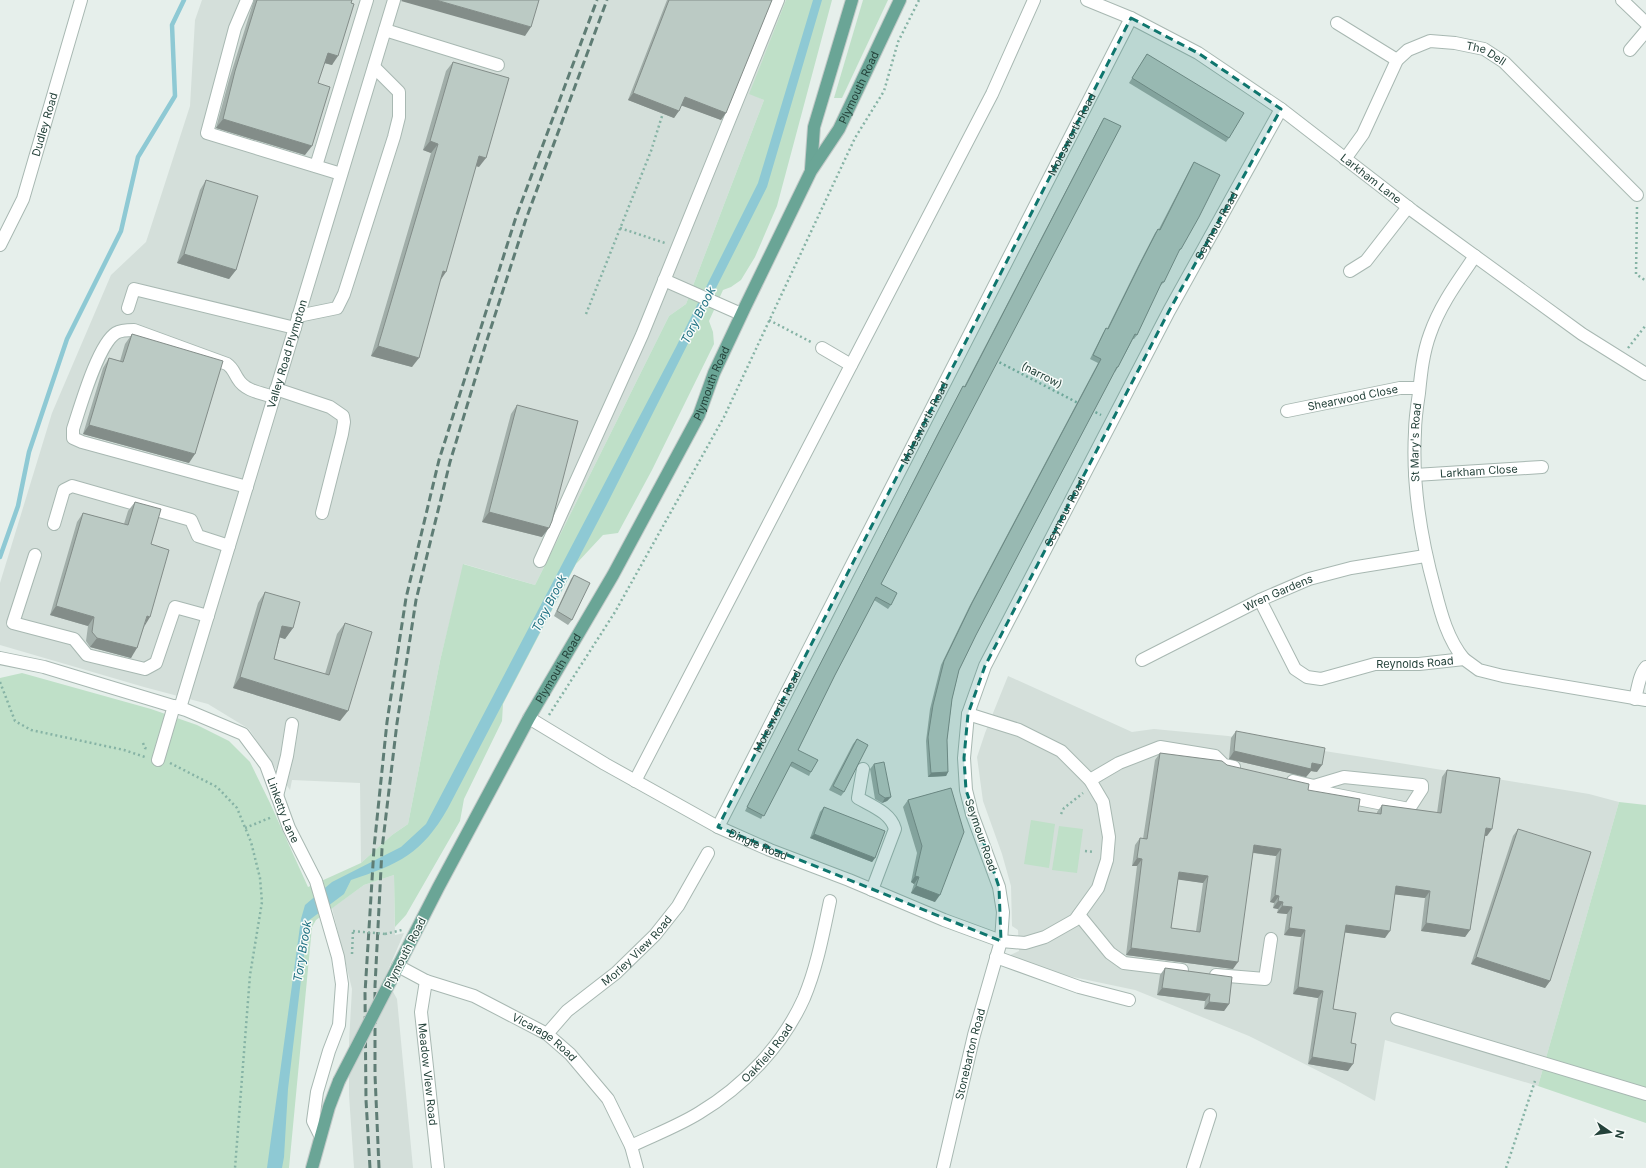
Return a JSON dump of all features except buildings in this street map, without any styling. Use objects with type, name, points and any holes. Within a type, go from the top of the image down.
[{"type":"main road","name":"Plymouth Road","points":[[811,171],[814,127],[852,0]]},
{"type":"main road","name":"Plymouth Road","points":[[312,1168],[320,1135],[339,1081],[529,718],[613,575],[698,416],[714,373],[741,314],[811,171],[839,129],[900,0]]},
{"type":"street","name":"Dudley Road","points":[[0,245],[23,199],[81,0]]},
{"type":"street","points":[[247,0],[235,28],[207,133],[341,174]]},
{"type":"street","points":[[316,166],[366,0]]},
{"type":"street","name":"Valley Road Plympton","points":[[158,760],[208,616],[394,0]]},
{"type":"street","points":[[540,561],[642,335],[778,0]]},
{"type":"street","points":[[635,781],[992,94],[1034,0]]},
{"type":"street","name":"Larkham Lane","points":[[1087,0],[1131,18],[1198,53],[1281,109],[1408,207],[1582,334],[1646,374]]},
{"type":"street","points":[[1622,0],[1646,23]]},
{"type":"street","name":"Molesworth Road","points":[[718,827],[1131,18]]},
{"type":"street","points":[[1337,23],[1397,60]]},
{"type":"street","points":[[385,30],[498,65]]},
{"type":"street","points":[[1630,50],[1646,31]]},
{"type":"street","name":"The Dell","points":[[1346,159],[1364,134],[1397,60],[1408,50],[1430,41],[1456,43],[1484,49],[1504,62],[1637,196]]},
{"type":"street","points":[[128,308],[134,289],[296,322],[336,308],[344,294],[399,117],[398,92],[374,67]]},
{"type":"street","name":"Seymour Road","points":[[1001,941],[1003,912],[999,887],[972,814],[966,790],[964,758],[968,714],[986,666],[1112,420],[1169,311],[1281,109]]},
{"type":"street","points":[[1350,271],[1366,261],[1408,207]]},
{"type":"street","name":"St Mary's Road","points":[[1464,659],[1451,639],[1438,604],[1425,556],[1415,475],[1414,432],[1423,362],[1430,334],[1441,306],[1475,256]]},
{"type":"street","points":[[664,280],[741,314]]},
{"type":"street","points":[[247,487],[82,442],[73,438],[73,429],[96,364],[110,338],[117,332],[134,330],[227,364],[232,367],[238,380],[244,386],[254,391],[275,393],[330,407],[340,412],[344,416],[342,434],[322,513]]},
{"type":"street","points":[[822,348],[850,365]]},
{"type":"street","name":"Shearwood Close","points":[[1287,411],[1400,388],[1420,388]]},
{"type":"street","name":"Larkham Close","points":[[1415,475],[1542,467]]},
{"type":"street","points":[[54,524],[64,490],[72,486],[191,520],[198,536],[229,546]]},
{"type":"street","points":[[35,555],[13,623],[74,639],[87,655],[145,669],[156,663],[175,606],[208,616]]},
{"type":"street","name":"Wren Gardens","points":[[1142,660],[1260,600],[1309,579],[1351,568],[1425,556]]},
{"type":"street","name":"Reynolds Road","points":[[1260,600],[1295,669],[1306,677],[1321,679],[1375,664],[1418,664],[1464,659],[1479,670],[1502,676],[1641,699],[1642,674],[1646,667]]},
{"type":"street","name":"Linketty Lane","points":[[0,658],[44,667],[177,707],[243,734],[266,765],[289,828],[316,881],[327,913],[338,957],[342,984],[339,1025],[329,1050],[317,1092],[313,1121],[320,1135]]},
{"type":"street","name":"Dingle Road","points":[[529,718],[635,781],[718,827],[770,850],[944,920],[1001,941],[1025,943],[1045,937],[1075,920],[1098,888],[1108,860],[1108,837],[1102,802],[1092,784],[1061,751],[1019,730],[968,714]]},
{"type":"street","points":[[277,796],[287,756],[292,724]]},
{"type":"street","points":[[1092,784],[1119,763],[1160,747],[1215,756],[1224,765],[1246,770]]},
{"type":"street","points":[[863,769],[858,798],[890,817],[894,822],[896,829],[872,890]]},
{"type":"street","points":[[1284,779],[1314,786],[1344,777],[1422,785],[1422,789],[1409,809],[1317,791],[1314,786]]},
{"type":"street","name":"Morley View Road","points":[[547,1034],[566,1011],[616,973],[656,936],[678,906],[708,853]]},
{"type":"street","name":"Oakfield Road","points":[[631,1146],[699,1113],[732,1091],[757,1067],[784,1034],[804,997],[820,948],[830,901]]},
{"type":"street","points":[[1078,915],[1110,953],[1124,962],[1199,973],[1266,979],[1271,939]]},
{"type":"street","name":"Stonebarton Road","points":[[943,1168],[974,1035],[1001,941]]},
{"type":"street","points":[[996,957],[1078,987],[1129,1000]]},
{"type":"street","name":"Vicarage Road","points":[[398,966],[426,981],[474,996],[547,1034],[570,1054],[608,1099],[631,1146],[637,1168]]},
{"type":"street","name":"Meadow View Road","points":[[426,981],[421,1012],[438,1168]]},
{"type":"street","points":[[1397,1019],[1646,1094]]},
{"type":"street","points":[[1193,1168],[1210,1115]]},
{"type":"path","points":[[542,726],[614,612],[724,417],[855,138],[884,91],[898,42],[919,0]]},
{"type":"path","points":[[586,314],[651,151],[663,113]]},
{"type":"path","points":[[1637,196],[1636,274],[1646,281]]},
{"type":"path","points":[[620,228],[677,248]]},
{"type":"path","points":[[769,320],[822,348]]},
{"type":"path","points":[[1621,358],[1646,324]]},
{"type":"path","name":"(narrow)","points":[[992,358],[1112,420]]},
{"type":"path","points":[[0,682],[15,721],[31,730],[124,750],[170,764],[217,787],[237,808],[251,842],[260,878],[262,902],[250,975],[235,1168]]},
{"type":"path","points":[[1061,814],[1064,808],[1092,784]]},
{"type":"path","points":[[245,828],[283,812]]},
{"type":"path","points":[[353,931],[385,934]]},
{"type":"path","points":[[1506,1168],[1535,1082]]},
{"type":"highlighted area","points":[[1131,18],[1198,53],[1281,109],[1169,311],[985,666],[968,714],[964,758],[966,790],[999,887],[1001,941],[718,827]]},
{"type":"shaded area","points":[[202,0],[786,0],[750,93],[764,100],[686,304],[669,316],[535,585],[464,564],[440,661],[408,824],[392,835],[361,863],[360,783],[292,780],[290,790],[249,729],[208,704],[0,645],[0,583],[52,413],[111,275],[146,242],[190,106],[195,20]]},
{"type":"shaded area","points":[[1008,676],[1132,732],[1154,729],[1228,736],[1589,794],[1619,802],[1538,1086],[1385,1040],[1375,1101],[1249,1036],[1135,990],[1007,963],[1008,956],[1019,951],[1018,930],[1012,926],[1011,886],[1002,854],[983,801],[977,757]]},
{"type":"shaded area","points":[[394,875],[395,935],[404,933],[385,977],[397,999],[413,1168],[354,1168],[349,1095],[349,1042],[352,989],[332,908],[364,885]]},
{"type":"green space","points":[[786,0],[832,0],[777,206],[755,257],[741,280],[731,287],[723,290],[709,321],[713,332],[714,344],[652,470],[618,533],[603,535],[576,564],[503,704],[502,721],[464,799],[460,821],[406,915],[395,927],[394,875],[364,885],[316,920],[312,927],[289,1168],[0,1168],[0,678],[22,673],[151,709],[197,725],[229,741],[250,762],[308,887],[361,863],[392,835],[408,824],[440,661],[463,564],[535,585],[669,316],[686,304],[764,100],[749,94]]},
{"type":"green space","points":[[863,0],[888,0],[842,98],[834,98]]},
{"type":"green space","points":[[1619,802],[1646,805],[1646,1123],[1538,1086]]},
{"type":"green space","points":[[1031,820],[1055,824],[1049,868],[1024,864]]},
{"type":"green space","points":[[1059,826],[1083,829],[1077,873],[1052,870]]},
{"type":"water","name":"Tory Brook","points":[[813,0],[822,0],[767,187],[607,504],[448,808],[438,824],[419,847],[396,862],[351,880],[344,894],[308,921],[288,1089],[284,1157],[282,1168],[267,1168],[301,919],[305,905],[332,882],[401,847],[426,824],[676,347],[758,183]]},
{"type":"waterway","points":[[0,557],[18,506],[29,452],[67,339],[121,231],[138,157],[175,96],[172,25],[184,0]]},
{"type":"railway","points":[[370,1168],[366,1100],[365,993],[374,848],[387,722],[406,598],[439,460],[516,217],[597,0]]},
{"type":"railway","points":[[379,1168],[375,1075],[375,986],[382,849],[397,723],[416,600],[450,462],[486,343],[526,219],[607,0]]}]
